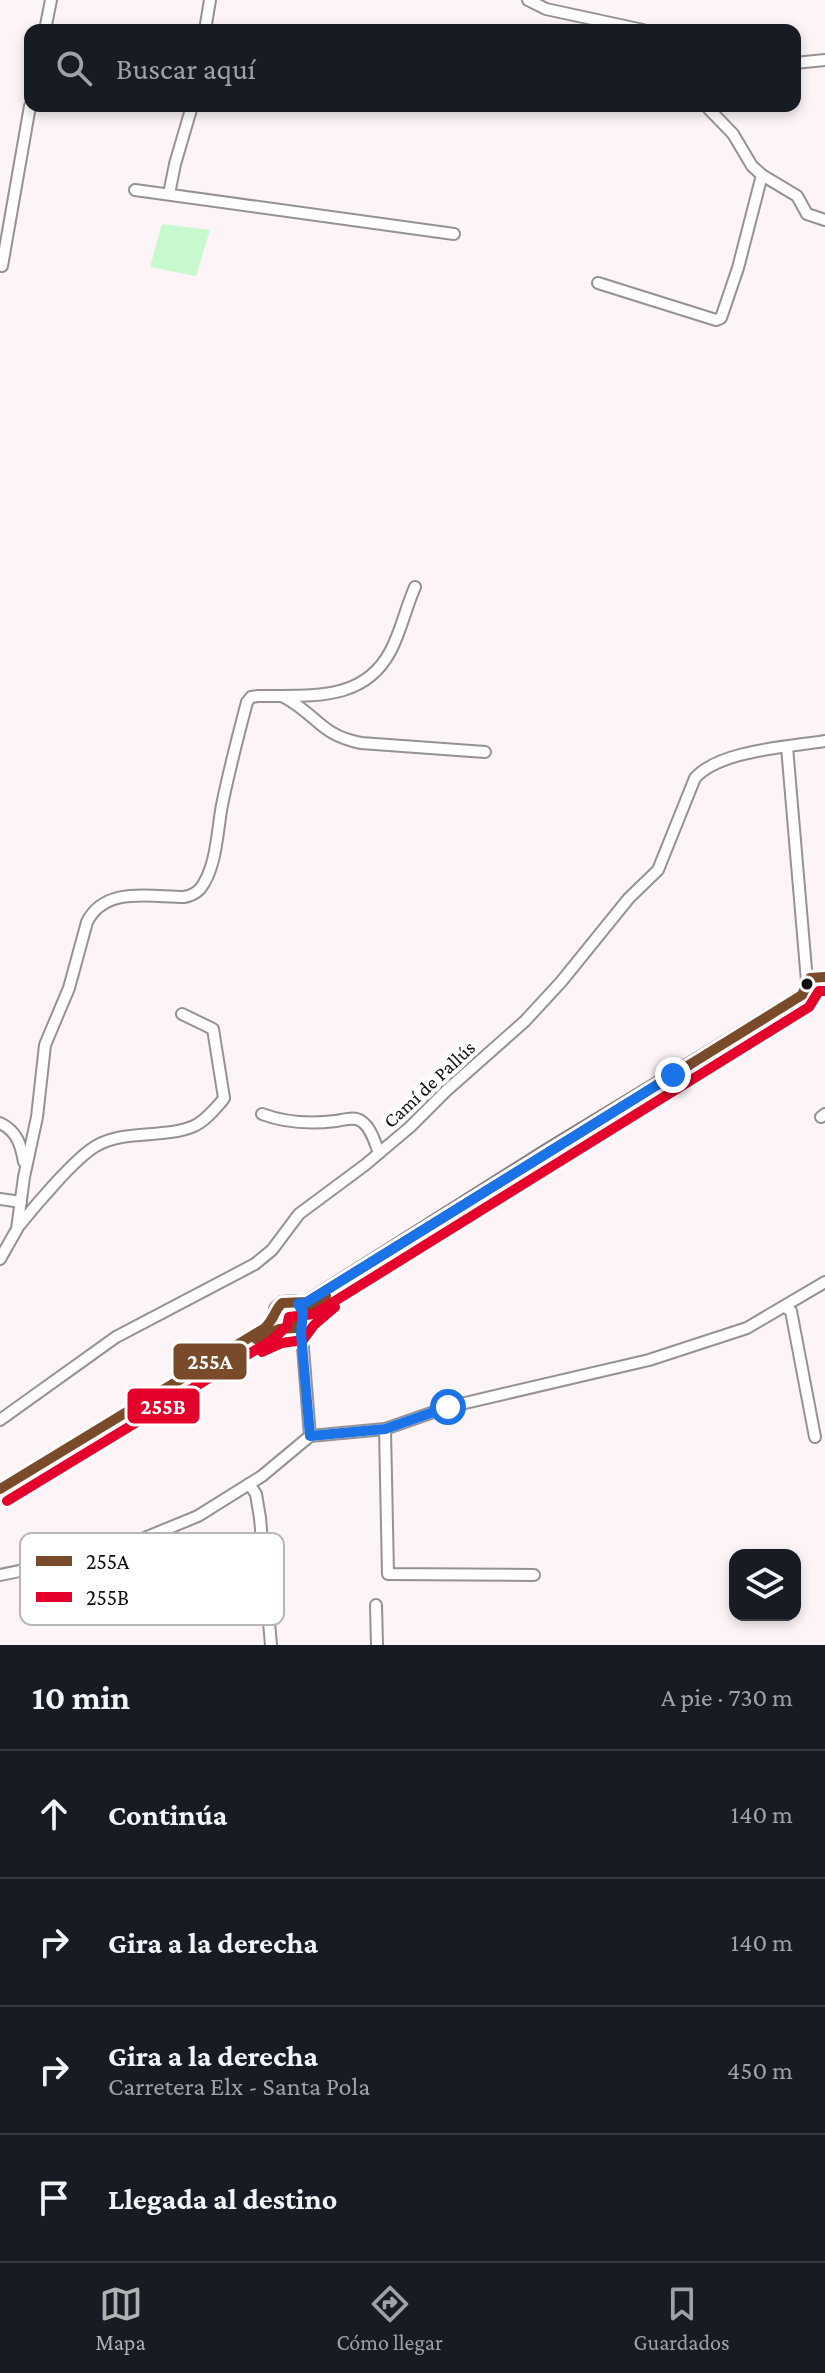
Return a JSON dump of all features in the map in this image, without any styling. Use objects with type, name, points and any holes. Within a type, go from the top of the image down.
[{"type":"main road","points":[[297,1322],[319,1294],[825,982]]},
{"type":"main road","points":[[0,1496],[256,1339],[297,1322],[329,1293],[825,982]]},
{"type":"main road","points":[[0,1489],[265,1328],[275,1318],[276,1309],[282,1303],[290,1301],[297,1322]]},
{"type":"main road","points":[[275,1318],[297,1322]]},
{"type":"street","points":[[46,24],[51,0]]},
{"type":"street","points":[[206,24],[210,0]]},
{"type":"street","points":[[528,0],[546,9],[604,24]]},
{"type":"street","points":[[801,62],[825,60]]},
{"type":"street","points":[[2,266],[29,112]]},
{"type":"street","points":[[169,194],[190,112]]},
{"type":"street","points":[[712,112],[733,134],[752,166],[797,196],[807,214],[825,220]]},
{"type":"street","points":[[598,283],[716,320],[721,318],[739,266],[762,175]]},
{"type":"street","points":[[135,190],[454,234]]},
{"type":"street","points":[[17,1229],[37,1117],[45,1045],[65,1000],[87,922],[93,911],[119,897],[184,897],[200,889],[215,851],[222,806],[247,702],[251,697],[258,696],[337,693],[357,686],[372,676],[392,647],[415,587]]},
{"type":"street","points":[[280,695],[341,739],[485,752]]},
{"type":"street","name":"Camí de Pallús","points":[[0,1420],[128,1330],[255,1264],[272,1250],[299,1214],[379,1153],[525,1021],[629,898],[658,870],[690,789],[703,769],[716,762],[825,741]]},
{"type":"street","points":[[787,747],[807,981],[802,995]]},
{"type":"street","points":[[807,981],[813,976],[825,982]]},
{"type":"street","points":[[0,1259],[35,1206],[96,1146],[112,1140],[197,1125],[222,1101],[213,1029],[182,1014]]},
{"type":"street","points":[[262,1114],[316,1124],[352,1118],[361,1121],[370,1132],[379,1153]]},
{"type":"street","points":[[0,1123],[12,1128],[18,1138],[26,1168]]},
{"type":"street","points":[[0,1199],[21,1202]]},
{"type":"street","points":[[157,1533],[198,1516],[249,1484],[310,1436],[385,1429],[448,1407],[649,1360],[747,1328],[825,1282]]},
{"type":"street","points":[[785,1307],[791,1311],[815,1437]]},
{"type":"street","points":[[297,1322],[310,1436]]},
{"type":"street","points":[[385,1429],[388,1574],[534,1575]]},
{"type":"street","points":[[249,1484],[256,1494],[261,1533]]},
{"type":"street","points":[[0,1575],[20,1571]]},
{"type":"street","points":[[376,1605],[377,1645]]},
{"type":"street","points":[[269,1625],[271,1645]]},
{"type":"shaded area","points":[[162,224],[210,230],[196,276],[150,267]]},
{"type":"transit line","name":"255A","points":[[0,1489],[265,1328],[282,1303],[307,1302],[802,995],[810,978],[825,977]]},
{"type":"transit line","name":"255B","points":[[7,1501],[272,1340],[287,1326],[289,1317],[314,1314],[809,1007],[819,991],[825,991]]},
{"type":"transit line","name":"255A","points":[[256,1339],[279,1329],[295,1328],[303,1316],[326,1296]]},
{"type":"transit line","name":"255B","points":[[262,1352],[282,1343],[303,1340],[314,1325],[335,1307]]},
{"type":"route","points":[[448,1407],[385,1429],[310,1436],[301,1333],[303,1312],[298,1304],[307,1302],[673,1075]]}]
